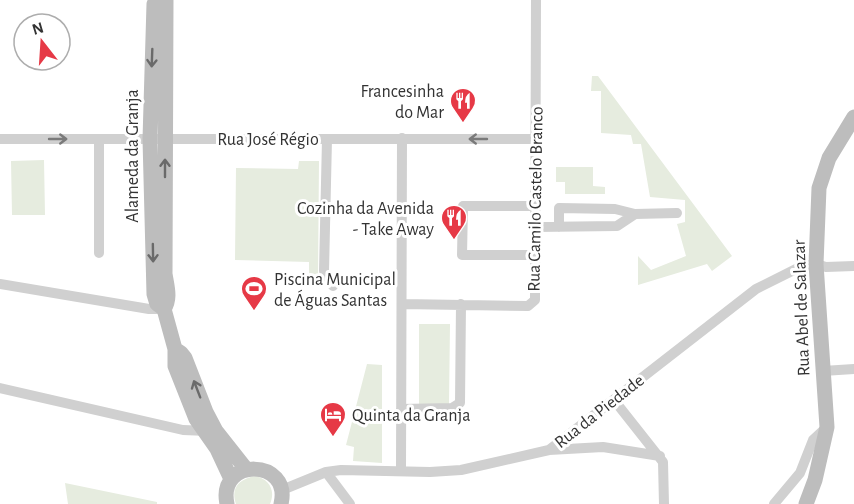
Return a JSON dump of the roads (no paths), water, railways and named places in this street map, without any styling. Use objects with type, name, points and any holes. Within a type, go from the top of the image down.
[{"type":"street","name":"Alameda da Granja","points":[[156,0],[154,4],[158,140],[168,293],[168,303],[164,309],[175,349],[175,366],[196,419],[246,469]]},
{"type":"street","name":"Alameda da Granja","points":[[158,140],[166,0]]},
{"type":"street","name":"Rua Camilo Castelo Branco","points":[[402,304],[528,306],[535,300],[536,0]]},
{"type":"street","name":"Rua Abel de Salazar","points":[[806,504],[815,480],[827,427],[816,264],[819,188],[829,158],[854,117]]},
{"type":"street","points":[[401,471],[402,138]]},
{"type":"street","name":"Rua José Régio","points":[[0,139],[537,139]]},
{"type":"street","points":[[327,139],[324,271],[333,286]]},
{"type":"street","points":[[99,140],[99,254]]},
{"type":"street","points":[[536,206],[463,206],[462,255],[536,255]]},
{"type":"street","points":[[559,227],[559,208],[615,209],[635,214],[677,213]]},
{"type":"street","points":[[536,227],[617,226],[635,214]]},
{"type":"street","points":[[816,264],[826,267],[854,266]]},
{"type":"street","name":"Rua da Piedade","points":[[281,497],[326,472],[461,470],[549,450],[756,289],[800,267],[816,264]]},
{"type":"street","points":[[0,285],[149,309],[164,309]]},
{"type":"street","points":[[401,409],[452,408],[460,403],[461,304]]},
{"type":"street","points":[[823,371],[854,369]]},
{"type":"street","points":[[0,388],[183,430],[209,431]]},
{"type":"street","points":[[614,400],[663,462],[663,504]]},
{"type":"street","points":[[774,504],[800,473],[813,440],[827,427]]},
{"type":"street","name":"Alameda da Granja","points":[[209,431],[231,479]]},
{"type":"street","points":[[549,450],[603,447],[660,456]]},
{"type":"street","points":[[227,504],[227,488],[231,479],[246,469],[264,470],[278,481],[281,497]]},
{"type":"street","points":[[326,472],[350,504]]},
{"type":"place","name":"Francesinha do Mar","points":[[463,124]]},
{"type":"place","name":"Cozinha da Avenida - Take Away","points":[[454,241]]},
{"type":"place","name":"Piscina Municipal de Águas Santas","points":[[254,312]]},
{"type":"place","name":"Quinta da Granja","points":[[333,438]]}]
